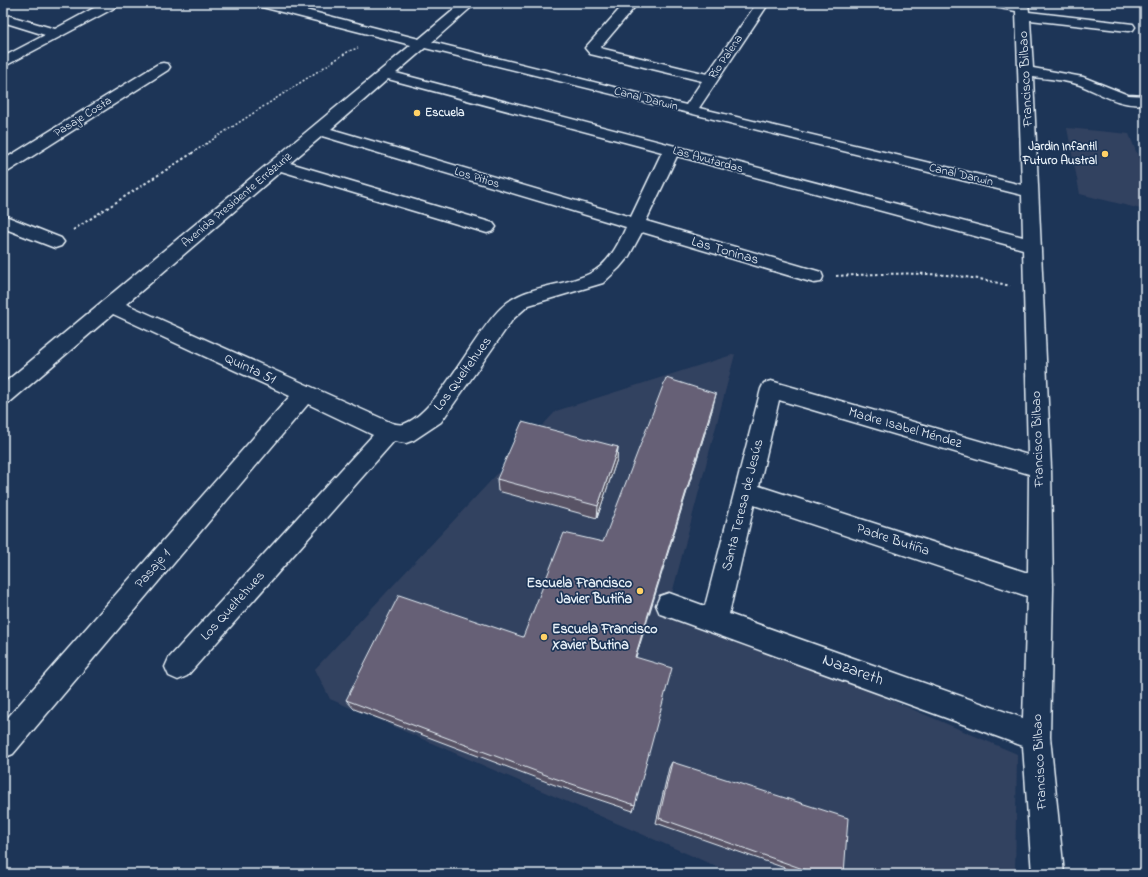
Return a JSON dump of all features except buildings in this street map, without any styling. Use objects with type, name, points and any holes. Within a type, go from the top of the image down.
[{"type":"street","points":[[3,63],[113,3]]},
{"type":"street","name":"Canal Darwin","points":[[264,3],[389,36],[457,51],[690,110],[1030,192]]},
{"type":"street","name":"Avenida Presidente Errázuriz","points":[[3,396],[470,3]]},
{"type":"street","points":[[632,3],[592,48],[595,51],[711,79]]},
{"type":"street","name":"Río Palena","points":[[690,110],[763,3]]},
{"type":"street","points":[[993,3],[1128,27]]},
{"type":"street","name":"Francisco Bilbao","points":[[1022,9],[1026,72],[1040,468],[1040,589],[1036,736],[1048,874]]},
{"type":"street","points":[[3,18],[56,34]]},
{"type":"street","name":"Pasaje Costa","points":[[3,167],[163,67]]},
{"type":"street","points":[[1026,72],[1077,79],[1105,92],[1129,100],[1145,100]]},
{"type":"street","name":"Las Avutardas","points":[[386,74],[670,151],[1031,245]]},
{"type":"street","name":"Los Pitios","points":[[319,130],[636,226]]},
{"type":"street","name":"Los Queltehues","points":[[178,667],[389,432],[406,434],[434,416],[506,314],[522,300],[596,278],[613,264],[622,252],[636,226],[670,151]]},
{"type":"street","points":[[279,165],[486,227]]},
{"type":"street","points":[[3,221],[55,242]]},
{"type":"street","name":"Las Toninas","points":[[636,226],[814,277]]},
{"type":"street","name":"Quinta 51","points":[[112,305],[389,432]]},
{"type":"street","name":"Madre Isabel Méndez","points":[[771,389],[1040,468]]},
{"type":"street","name":"Santa Teresa de Jesús","points":[[714,621],[771,389]]},
{"type":"street","name":"Pasaje 1","points":[[3,744],[304,394]]},
{"type":"street","name":"Padre Butiña","points":[[746,492],[1040,589]]},
{"type":"street","name":"Nazareth","points":[[669,605],[1036,736]]},
{"type":"path","points":[[55,242],[349,51],[389,36]]},
{"type":"path","points":[[814,277],[888,273],[946,275],[996,281],[1034,294]]},
{"type":"shaded area","name":"Jardin Infantil Futuro Austral","points":[[1067,128],[1129,134],[1145,174],[1145,210],[1080,194]]},
{"type":"shaded area","name":"Escuela Francisco Xavier Butina","points":[[735,354],[669,605],[1017,754],[1015,874],[734,874],[330,699],[315,669],[556,411]]},
{"type":"place","name":"Escuela","points":[[417,113]]},
{"type":"place","name":"Jardin Infantil Futuro Austral","points":[[1105,154]]},
{"type":"place","name":"Escuela Francisco Javier Butiña","points":[[640,591]]},
{"type":"place","name":"Escuela Francisco Xavier Butina","points":[[544,637]]}]
